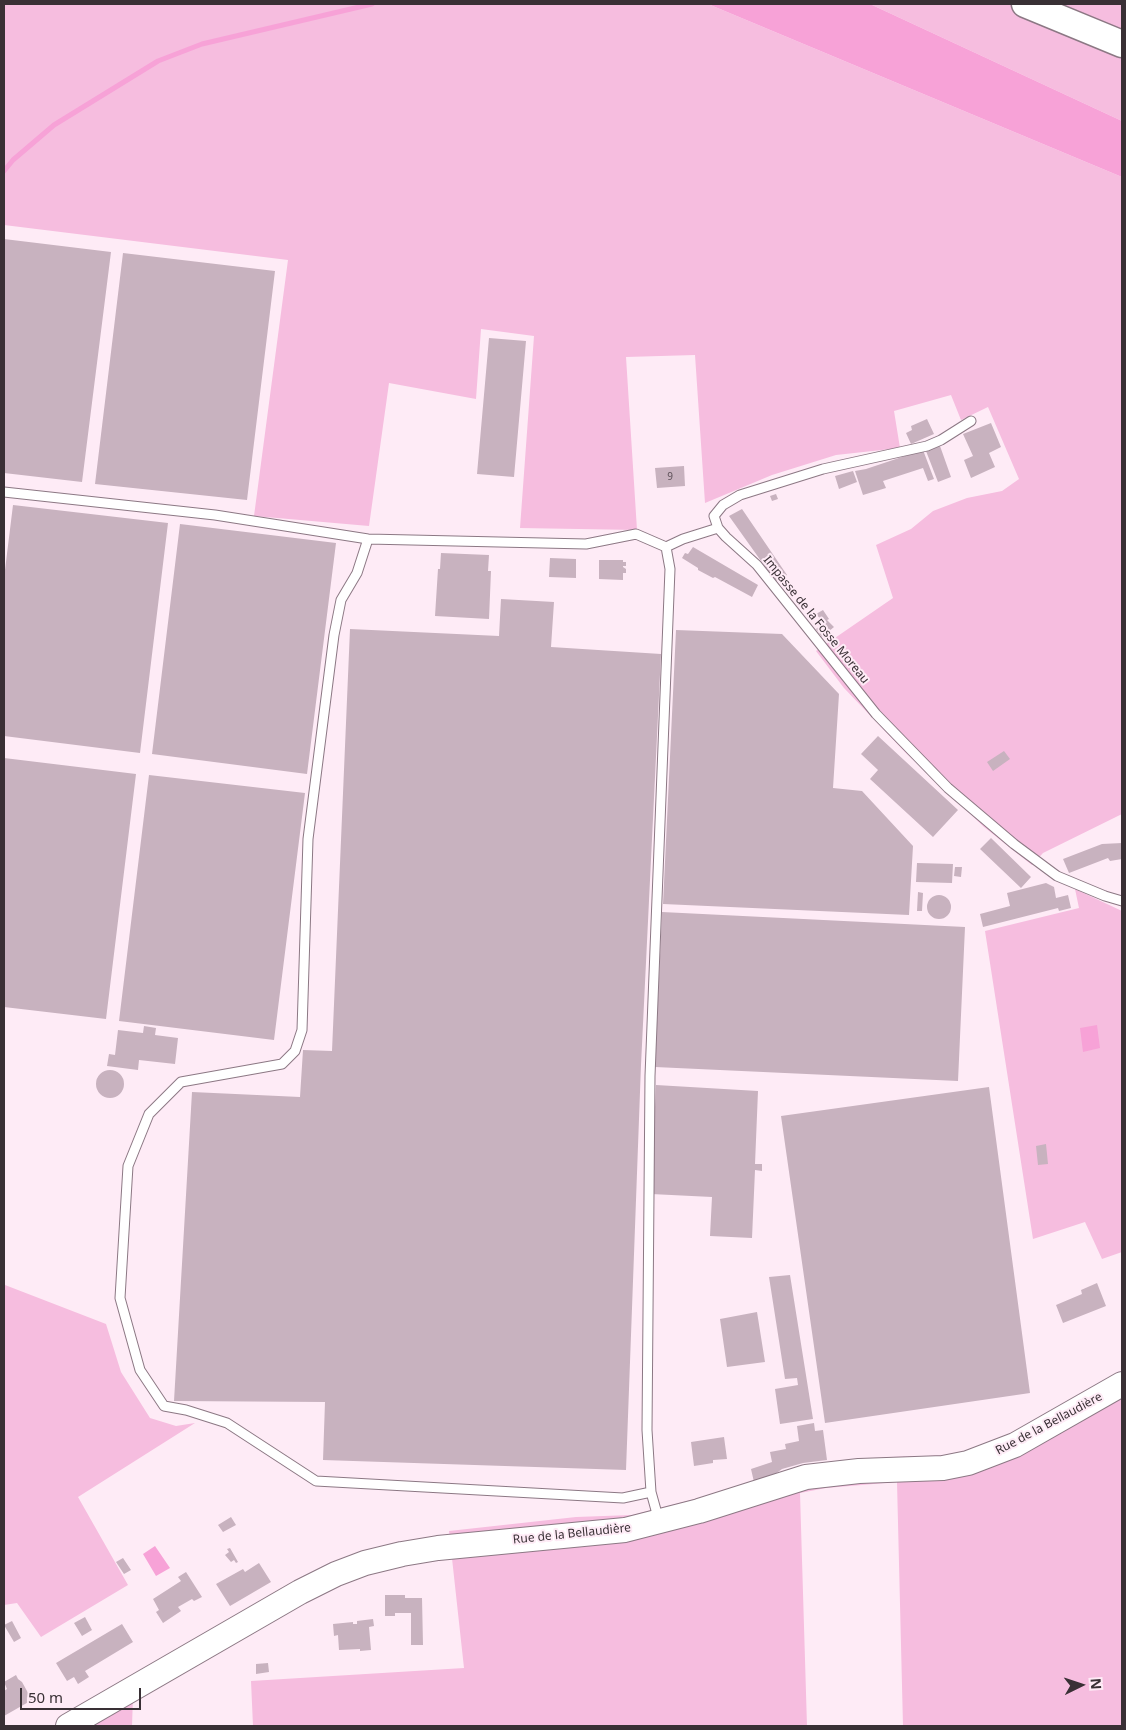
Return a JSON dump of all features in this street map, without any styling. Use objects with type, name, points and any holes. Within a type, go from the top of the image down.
[{"type":"main road","points":[[1025,4],[1122,44]]},
{"type":"street","name":"Rue de la Bellaudière","points":[[68,1726],[300,1592],[336,1574],[365,1563],[438,1548],[625,1530],[659,1522],[806,1477],[859,1471],[943,1468],[968,1463],[1015,1445],[1122,1384]]},
{"type":"lane","points":[[4,492],[215,515],[368,539],[586,544],[636,534],[666,547],[683,539],[718,528],[714,516],[723,505],[740,495],[823,469],[927,446],[971,422]]},
{"type":"lane","name":"Impasse de la Fosse Moreau","points":[[718,528],[757,565],[876,714],[948,788],[1014,844],[1057,876],[1122,901]]},
{"type":"lane","points":[[368,539],[357,573],[341,600],[334,635],[308,839],[302,1030],[295,1051],[282,1064],[181,1082],[149,1114],[128,1166],[120,1298],[140,1370],[164,1406],[186,1410],[227,1423],[316,1481],[623,1498],[651,1492]]},
{"type":"lane","points":[[659,1522],[651,1492],[647,1430],[650,1076],[670,569],[666,547]]},
{"type":"shaded area","points":[[4,4],[708,4],[1122,177],[1122,814],[1043,853],[1032,865],[984,827],[906,753],[844,688],[816,651],[893,598],[876,545],[911,529],[933,511],[967,498],[1002,491],[1019,479],[988,407],[961,420],[951,395],[894,411],[900,448],[836,455],[772,475],[705,503],[695,355],[626,357],[637,530],[520,528],[534,336],[481,329],[476,399],[389,383],[369,526],[254,516],[288,260],[4,225]]},
{"type":"shaded area","points":[[708,4],[870,4],[1122,121],[1122,177]]},
{"type":"shaded area","points":[[870,4],[1122,4],[1122,121]]},
{"type":"shaded area","points":[[1075,889],[1122,911],[1122,1252],[1102,1259],[1085,1222],[1033,1239],[985,931],[1079,908]]},
{"type":"shaded area","points":[[1097,1025],[1100,1048],[1083,1052],[1080,1028]]},
{"type":"shaded area","points":[[5,1285],[106,1324],[121,1372],[150,1418],[176,1426],[195,1423],[78,1497],[128,1585],[41,1637],[17,1603],[4,1605]]},
{"type":"shaded area","points":[[1122,1375],[1122,1726],[903,1726],[897,1482],[826,1488],[800,1493],[807,1726],[253,1726],[251,1681],[464,1668],[449,1531],[576,1517],[632,1515],[832,1464],[890,1457],[959,1455],[1035,1423]]},
{"type":"shaded area","points":[[155,1546],[170,1568],[156,1576],[143,1554]]},
{"type":"shaded area","points":[[133,1697],[132,1726],[81,1726]]},
{"type":"building","points":[[4,239],[111,252],[82,482],[4,473]]},
{"type":"building","points":[[123,253],[275,271],[247,500],[95,484]]},
{"type":"building","points":[[489,338],[526,341],[514,477],[477,474]]},
{"type":"building","points":[[927,419],[934,434],[911,444],[906,433],[912,430],[911,426]]},
{"type":"building","points":[[991,423],[1001,447],[989,453],[995,467],[971,478],[964,460],[973,456],[963,434]]},
{"type":"building","points":[[940,446],[951,477],[938,482],[926,451]]},
{"type":"building","points":[[923,450],[934,479],[928,481],[923,468],[883,481],[886,488],[863,495],[855,471]]},
{"type":"building","points":[[684,466],[685,486],[657,488],[655,468]]},
{"type":"building","points":[[853,471],[857,482],[839,489],[835,476]]},
{"type":"building","points":[[776,494],[778,499],[772,501],[770,496]]},
{"type":"building","points":[[13,505],[168,523],[140,753],[4,736],[4,578]]},
{"type":"building","points":[[742,509],[787,575],[776,582],[729,516]]},
{"type":"building","points":[[180,524],[336,543],[307,774],[152,754]]},
{"type":"building","points":[[693,547],[758,585],[752,597],[698,570],[698,568],[682,558]]},
{"type":"building","points":[[441,553],[489,555],[488,571],[491,571],[489,619],[435,616]]},
{"type":"building","points":[[550,558],[576,559],[576,578],[549,577]]},
{"type":"building","points":[[599,560],[623,560],[623,562],[626,562],[626,566],[623,566],[626,569],[626,573],[623,573],[623,580],[599,579]]},
{"type":"building","points":[[501,599],[554,602],[551,647],[661,654],[641,1065],[626,1470],[323,1460],[325,1402],[174,1401],[192,1092],[300,1097],[303,1050],[332,1051],[350,629],[499,636]]},
{"type":"building","points":[[823,610],[829,619],[827,620],[834,627],[822,637],[816,629],[824,623],[816,614]]},
{"type":"building","points":[[676,630],[782,634],[839,694],[833,788],[862,791],[913,846],[909,915],[663,904]]},
{"type":"building","points":[[878,736],[958,810],[933,837],[870,779],[878,770],[861,754]]},
{"type":"building","points":[[1004,751],[1010,759],[993,771],[987,762]]},
{"type":"building","points":[[4,758],[136,774],[106,1019],[4,1007]]},
{"type":"building","points":[[149,775],[305,793],[274,1040],[119,1021]]},
{"type":"building","points":[[991,838],[1031,877],[1021,888],[980,849]]},
{"type":"building","points":[[1122,843],[1122,859],[1110,861],[1108,858],[1069,873],[1063,859],[1102,844]]},
{"type":"building","points":[[917,863],[953,864],[952,883],[916,882]]},
{"type":"building","points":[[955,867],[962,867],[961,877],[954,876]]},
{"type":"building","points":[[1046,883],[1054,887],[1056,898],[1068,895],[1071,908],[1059,911],[1058,908],[983,927],[980,914],[1010,906],[1007,893]]},
{"type":"building","points":[[918,892],[923,893],[922,911],[917,911]]},
{"type":"building","points":[[939,895],[948,898],[951,907],[948,916],[939,919],[930,916],[927,907],[930,898]]},
{"type":"building","points":[[662,912],[965,927],[958,1081],[655,1067]]},
{"type":"building","points":[[144,1026],[156,1028],[155,1035],[178,1038],[175,1064],[139,1060],[138,1070],[107,1066],[109,1054],[115,1055],[118,1030],[143,1033]]},
{"type":"building","points":[[110,1070],[120,1074],[124,1084],[120,1094],[110,1098],[100,1094],[96,1084],[100,1074]]},
{"type":"building","points":[[656,1085],[758,1091],[755,1164],[762,1164],[762,1171],[755,1170],[752,1238],[710,1236],[712,1197],[651,1194]]},
{"type":"building","points":[[989,1087],[1030,1393],[825,1423],[781,1116]]},
{"type":"building","points":[[1046,1144],[1048,1164],[1038,1165],[1036,1146]]},
{"type":"building","points":[[790,1275],[813,1419],[780,1424],[775,1389],[798,1385],[797,1378],[785,1379],[769,1277]]},
{"type":"building","points":[[1097,1283],[1106,1306],[1063,1323],[1056,1305],[1082,1294],[1081,1290]]},
{"type":"building","points":[[757,1312],[765,1362],[727,1367],[720,1319]]},
{"type":"building","points":[[814,1423],[815,1431],[823,1430],[827,1460],[803,1463],[782,1469],[774,1475],[754,1482],[751,1469],[772,1462],[770,1452],[786,1449],[785,1444],[799,1441],[797,1426]]},
{"type":"building","points":[[724,1437],[727,1459],[713,1460],[713,1463],[694,1466],[691,1442]]},
{"type":"building","points":[[231,1517],[236,1525],[223,1532],[218,1525]]},
{"type":"building","points":[[230,1548],[238,1562],[236,1563],[234,1560],[231,1562],[225,1555],[229,1552],[227,1549]]},
{"type":"building","points":[[123,1558],[131,1570],[124,1574],[116,1562]]},
{"type":"building","points":[[259,1563],[271,1582],[230,1606],[216,1584],[243,1569],[245,1572]]},
{"type":"building","points":[[186,1572],[202,1597],[194,1601],[192,1599],[178,1607],[181,1611],[163,1623],[156,1612],[159,1610],[153,1599],[181,1581],[178,1577]]},
{"type":"building","points":[[385,1595],[405,1595],[405,1598],[422,1598],[423,1645],[411,1645],[411,1613],[395,1613],[395,1616],[385,1616]]},
{"type":"building","points":[[85,1617],[92,1630],[82,1636],[74,1623]]},
{"type":"building","points":[[373,1619],[374,1626],[369,1627],[371,1650],[339,1650],[338,1635],[334,1636],[333,1624],[353,1622],[353,1624],[357,1624],[357,1621]]},
{"type":"building","points":[[12,1621],[21,1638],[14,1642],[4,1625]]},
{"type":"building","points":[[122,1624],[133,1642],[85,1671],[89,1677],[78,1684],[74,1677],[67,1681],[56,1663]]},
{"type":"building","points":[[268,1663],[269,1672],[256,1674],[256,1664]]},
{"type":"building","points":[[16,1675],[32,1700],[4,1716],[4,1691],[7,1689],[4,1682]]},
{"type":"waterway","points":[[4,171],[13,160],[54,125],[158,61],[202,44],[372,4]]}]
